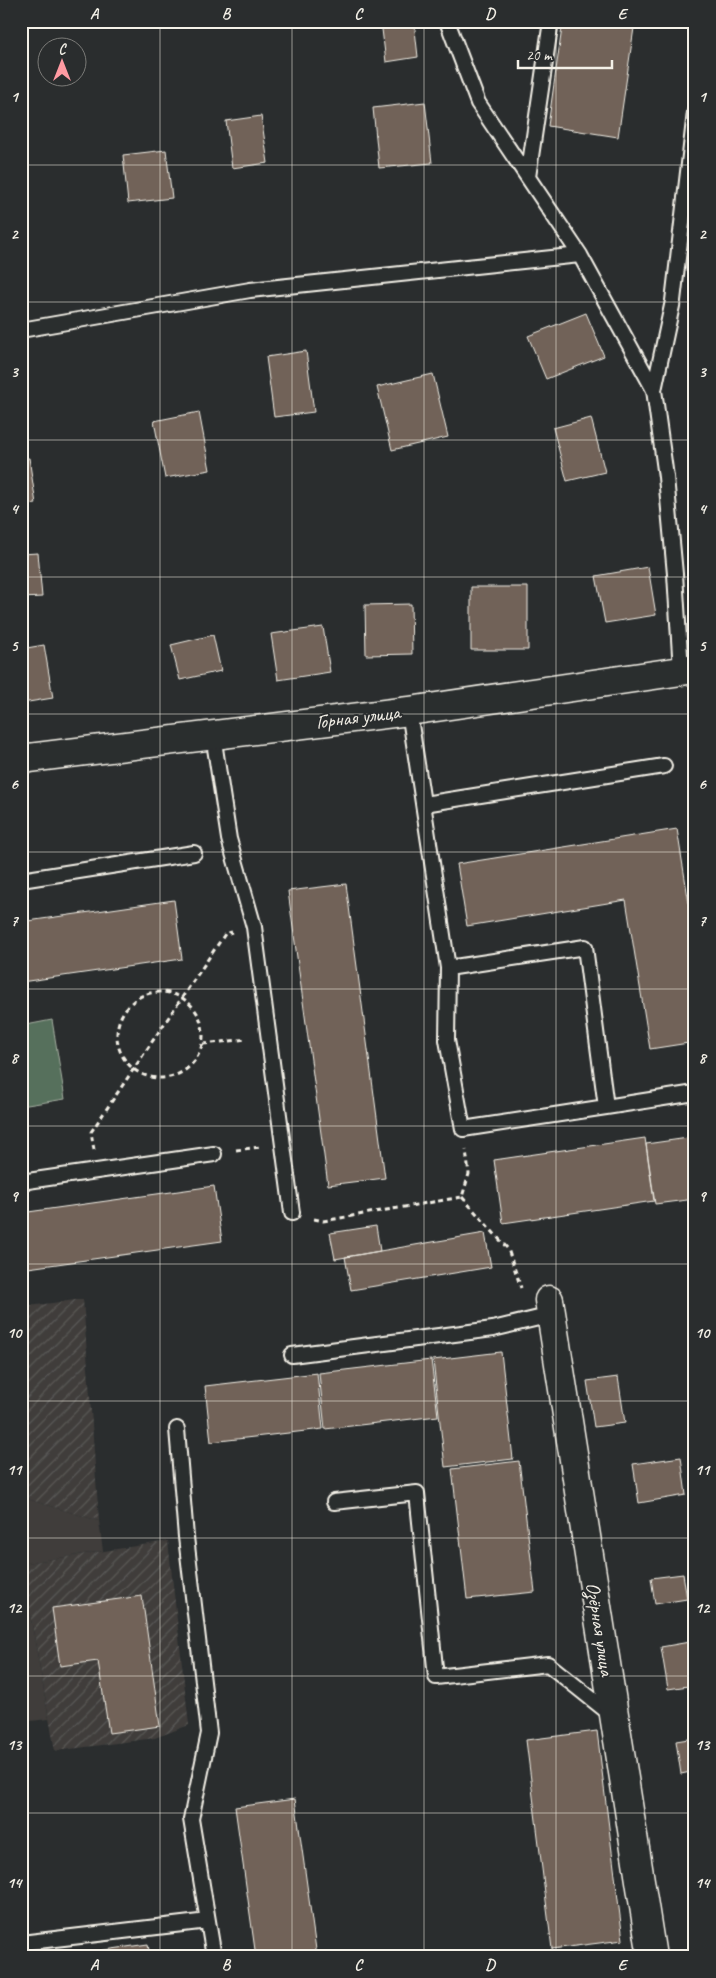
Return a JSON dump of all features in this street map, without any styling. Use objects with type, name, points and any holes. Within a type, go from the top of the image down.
[{"type":"street","name":"Горная улица","points":[[21,759],[410,711],[688,670]]},
{"type":"street","name":"Озёрная улица","points":[[544,1312],[614,1717],[652,1957]]},
{"type":"lane","points":[[447,21],[478,104],[580,255],[654,390]]},
{"type":"lane","points":[[528,177],[551,21]]},
{"type":"lane","points":[[688,670],[654,390],[673,301],[691,178],[695,112]]},
{"type":"lane","points":[[21,330],[250,290],[580,255]]},
{"type":"lane","points":[[410,711],[448,968],[447,1040],[463,1129],[695,1093]]},
{"type":"lane","points":[[213,735],[229,839],[254,927],[292,1213]]},
{"type":"lane","points":[[424,804],[664,766]]},
{"type":"lane","points":[[21,880],[194,852]]},
{"type":"lane","points":[[448,968],[585,947],[606,1107]]},
{"type":"lane","points":[[21,1182],[214,1154]]},
{"type":"lane","points":[[292,1355],[493,1329],[544,1312]]},
{"type":"lane","points":[[177,1429],[186,1537],[209,1733],[191,1819],[214,1957]]},
{"type":"lane","points":[[334,1502],[417,1493],[436,1677],[548,1664],[614,1717]]},
{"type":"lane","points":[[21,1943],[208,1921]]},
{"type":"path","points":[[96,1171],[91,1132],[225,934],[254,927]]},
{"type":"path","points":[[165,992],[182,997],[196,1010],[203,1026],[203,1044],[193,1064],[175,1076],[153,1078],[133,1070],[121,1055],[117,1037],[120,1019],[130,1003],[146,994],[165,992]]},
{"type":"path","points":[[203,1044],[269,1036]]},
{"type":"path","points":[[462,1197],[470,1174],[463,1129]]},
{"type":"path","points":[[214,1154],[269,1145]]},
{"type":"path","points":[[292,1213],[323,1221],[462,1197]]},
{"type":"path","points":[[462,1197],[508,1249],[544,1312]]},
{"type":"shaded area","points":[[83,1299],[99,1521],[21,1497],[21,1307]]},
{"type":"shaded area","points":[[21,1497],[99,1521],[103,1551],[21,1564]]},
{"type":"shaded area","points":[[168,1541],[189,1725],[155,1738],[55,1751],[21,1564]]},
{"type":"shaded area","points":[[21,1564],[49,1719],[21,1722]]},
{"type":"green space","points":[[52,1020],[65,1099],[21,1106],[21,1026]]},
{"type":"building","points":[[381,21],[414,21],[418,57],[386,62]]},
{"type":"building","points":[[563,21],[635,21],[618,137],[548,126]]},
{"type":"building","points":[[425,102],[432,163],[379,168],[373,108]]},
{"type":"building","points":[[261,116],[268,163],[232,168],[226,121]]},
{"type":"building","points":[[166,150],[172,198],[128,203],[123,155]]},
{"type":"building","points":[[586,313],[604,356],[546,379],[528,336]]},
{"type":"building","points":[[306,351],[314,412],[274,417],[266,357]]},
{"type":"building","points":[[433,374],[448,437],[392,450],[377,387]]},
{"type":"building","points":[[199,412],[210,470],[165,478],[154,421]]},
{"type":"building","points":[[591,418],[605,472],[567,481],[553,428]]},
{"type":"building","points":[[29,458],[36,504],[21,506],[21,459]]},
{"type":"building","points":[[38,553],[42,597],[21,598],[21,554]]},
{"type":"building","points":[[648,567],[656,615],[605,623],[596,576]]},
{"type":"building","points":[[471,587],[528,587],[528,650],[471,650]]},
{"type":"building","points":[[411,604],[412,654],[366,655],[365,605]]},
{"type":"building","points":[[323,627],[330,672],[278,680],[271,634]]},
{"type":"building","points":[[213,635],[221,671],[180,680],[171,645]]},
{"type":"building","points":[[44,645],[53,698],[22,703],[21,649]]},
{"type":"building","points":[[677,829],[695,941],[695,1042],[650,1049],[626,900],[467,926],[457,864]]},
{"type":"building","points":[[346,884],[385,1178],[328,1185],[288,891]]},
{"type":"building","points":[[174,900],[182,959],[21,982],[21,922]]},
{"type":"building","points":[[695,1137],[695,1199],[655,1204],[646,1144]]},
{"type":"building","points":[[645,1138],[654,1201],[503,1223],[494,1160]]},
{"type":"building","points":[[214,1186],[222,1241],[21,1269],[21,1213]]},
{"type":"building","points":[[376,1226],[380,1251],[335,1259],[330,1233]]},
{"type":"building","points":[[485,1233],[491,1267],[351,1290],[345,1257]]},
{"type":"building","points":[[501,1352],[513,1459],[445,1467],[433,1360]]},
{"type":"building","points":[[431,1360],[438,1416],[325,1429],[319,1373]]},
{"type":"building","points":[[317,1373],[323,1429],[211,1442],[205,1386]]},
{"type":"building","points":[[618,1377],[625,1423],[594,1427],[587,1381]]},
{"type":"building","points":[[681,1457],[686,1495],[639,1503],[633,1464]]},
{"type":"building","points":[[519,1461],[535,1592],[467,1599],[452,1469]]},
{"type":"building","points":[[683,1574],[687,1599],[655,1604],[651,1578]]},
{"type":"building","points":[[142,1596],[160,1726],[109,1733],[98,1661],[60,1666],[52,1608]]},
{"type":"building","points":[[695,1641],[695,1685],[668,1689],[661,1647]]},
{"type":"building","points":[[597,1731],[623,1940],[552,1949],[526,1740]]},
{"type":"building","points":[[695,1738],[695,1771],[681,1774],[676,1741]]},
{"type":"building","points":[[295,1799],[317,1957],[256,1957],[235,1807]]},
{"type":"building","points":[[148,1944],[150,1957],[54,1957]]}]
